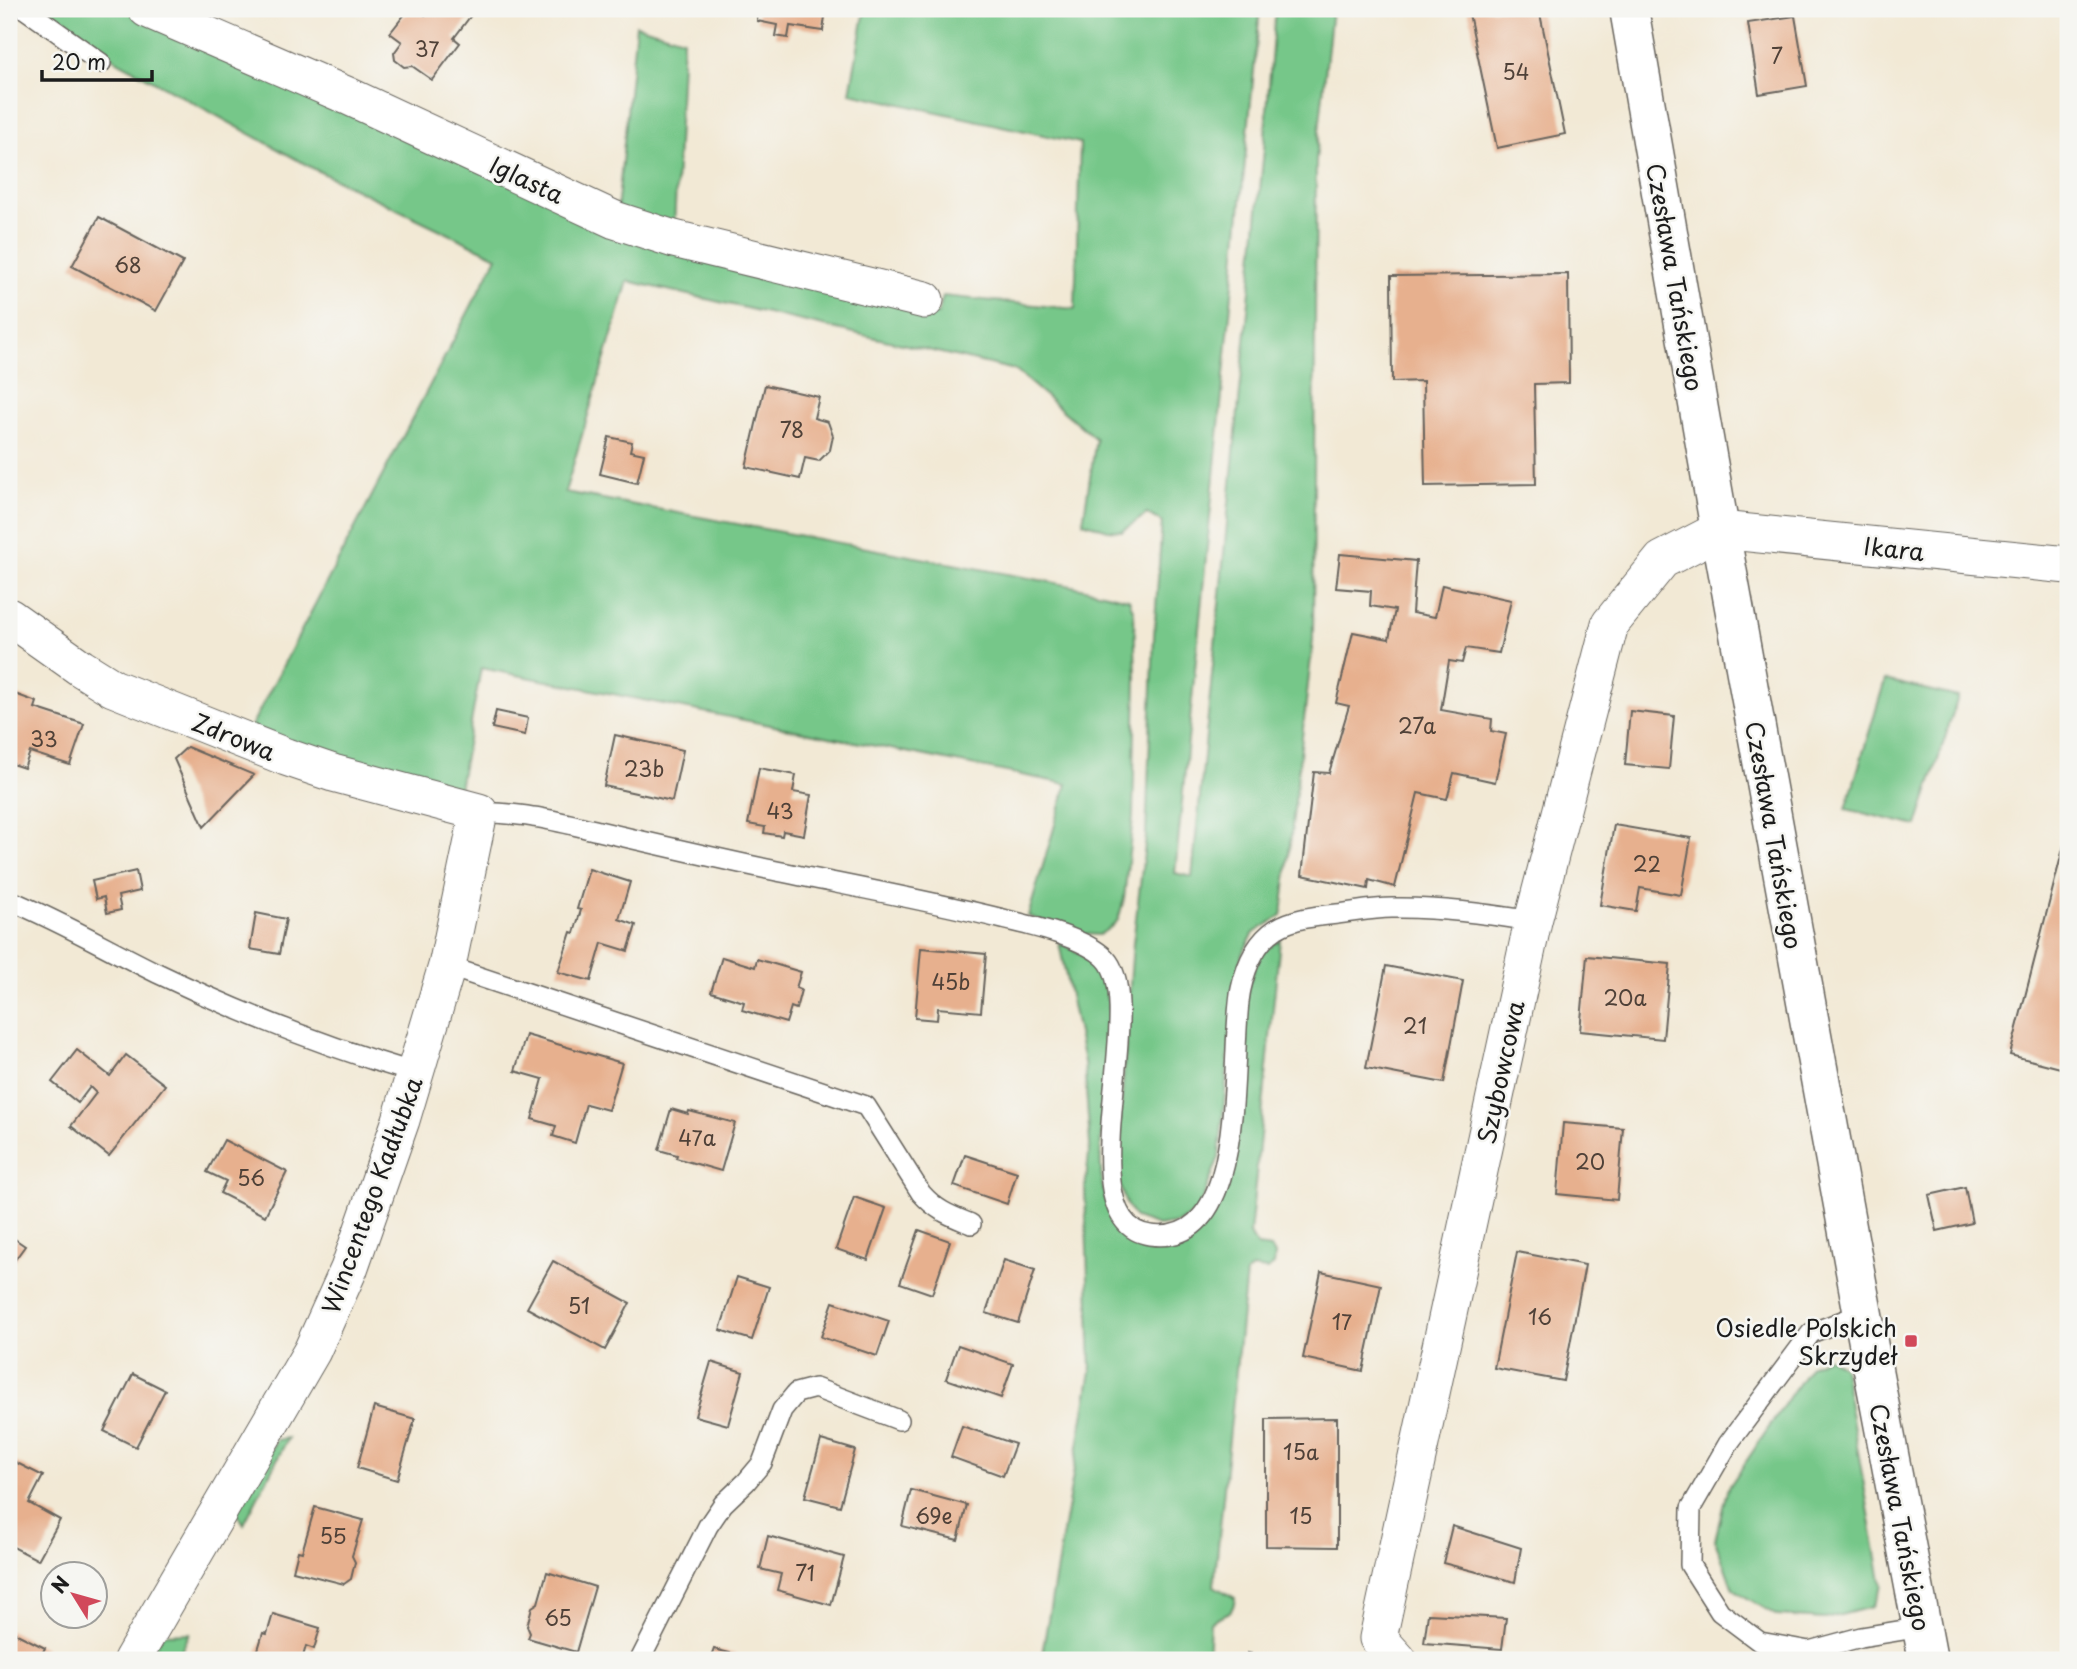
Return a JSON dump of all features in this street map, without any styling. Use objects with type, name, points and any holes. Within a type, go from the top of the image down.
[{"type":"street","name":"Iglasta","points":[[147,9],[348,96],[615,220],[674,239],[925,300]]},
{"type":"street","name":"Czesława Tańskiego","points":[[1629,9],[1720,530],[1925,1644]]},
{"type":"street","name":"Ikara","points":[[1720,530],[2068,565]]},
{"type":"street","name":"Szybowcowa","points":[[1398,1660],[1378,1638],[1532,921],[1610,624],[1662,560],[1720,530]]},
{"type":"street","name":"Zdrowa","points":[[9,617],[113,688],[333,773],[479,812]]},
{"type":"street","name":"Wincentego Kadłubka","points":[[132,1660],[312,1351],[349,1269],[401,1121],[447,966],[479,812]]},
{"type":"lane","points":[[25,9],[101,63]]},
{"type":"lane","points":[[479,812],[532,816],[767,869],[942,904],[1037,928],[1098,951],[1110,961],[1116,978],[1120,1007],[1111,1142],[1111,1192],[1126,1222],[1148,1235],[1175,1234],[1189,1227],[1205,1213],[1215,1198],[1231,1133],[1240,991],[1248,964],[1265,938],[1276,929],[1310,917],[1389,908],[1468,911],[1532,921]]},
{"type":"lane","points":[[9,900],[160,974],[274,1024],[368,1059],[415,1073]]},
{"type":"lane","points":[[447,966],[866,1106],[921,1193],[943,1213],[971,1224]]},
{"type":"lane","points":[[1863,1312],[1811,1333],[1728,1444],[1691,1508],[1690,1565],[1720,1612],[1760,1642],[1809,1651],[1861,1637],[1925,1644]]},
{"type":"lane","points":[[640,1660],[708,1526],[723,1504],[762,1463],[782,1410],[796,1393],[815,1388],[899,1420]]},
{"type":"green space","points":[[43,9],[130,9],[674,251],[938,314],[943,296],[1075,309],[1080,143],[850,93],[865,9],[1260,9],[1175,873],[1192,877],[1264,149],[1275,9],[1332,9],[1316,160],[1313,640],[1282,915],[1254,933],[1242,954],[1235,987],[1219,1157],[1198,1210],[1178,1223],[1158,1226],[1135,1218],[1126,1204],[1119,1183],[1119,1139],[1133,943],[1146,836],[1154,636],[1162,521],[1147,514],[1122,531],[1108,530],[1083,522],[1096,439],[1015,370],[628,281],[565,492],[1072,586],[1129,599],[1134,613],[1136,678],[1133,817],[1124,899],[1118,920],[1099,935],[1082,934],[1028,916],[1067,784],[481,668],[458,794],[247,734],[497,257],[316,170],[119,62]]},
{"type":"green space","points":[[636,25],[683,39],[674,228],[617,211]]},
{"type":"green space","points":[[1885,680],[1958,697],[1917,826],[1846,809]]},
{"type":"green space","points":[[1280,940],[1250,1234],[1257,1246],[1271,1248],[1275,1255],[1274,1265],[1267,1270],[1252,1268],[1246,1273],[1214,1586],[1235,1598],[1234,1605],[1229,1612],[1210,1623],[1208,1660],[1041,1660],[1091,1371],[1085,1189],[1090,1145],[1084,1062],[1059,943],[1090,962],[1102,980],[1108,1003],[1110,1043],[1101,1152],[1102,1182],[1108,1208],[1119,1229],[1137,1241],[1158,1244],[1174,1242],[1195,1232],[1218,1208],[1225,1193],[1234,1160],[1238,1125],[1248,988],[1261,956]]},
{"type":"green space","points":[[1827,1357],[1843,1367],[1882,1586],[1872,1607],[1825,1619],[1777,1616],[1733,1589],[1715,1540],[1727,1490],[1810,1366]]},
{"type":"green space","points":[[288,1438],[244,1524],[236,1512],[276,1440]]},
{"type":"green space","points":[[190,1633],[177,1660],[147,1660],[163,1634]]},
{"type":"building","points":[[409,9],[416,9],[425,15],[430,9],[465,9],[472,14],[454,38],[460,43],[432,80],[412,66],[404,67],[395,60],[394,53],[402,42],[390,33]]},
{"type":"building","points":[[758,9],[826,9],[823,31],[790,26],[788,38],[775,36],[777,25],[757,21]]},
{"type":"building","points":[[1468,9],[1539,9],[1565,134],[1497,148]]},
{"type":"building","points":[[1795,16],[1807,86],[1759,94],[1748,23]]},
{"type":"building","points":[[99,217],[183,262],[156,311],[72,266]]},
{"type":"building","points":[[1568,274],[1569,383],[1534,384],[1536,484],[1425,486],[1423,381],[1392,382],[1391,276]]},
{"type":"building","points":[[765,385],[819,397],[814,418],[828,422],[833,436],[830,450],[819,461],[805,458],[800,479],[746,467]]},
{"type":"building","points":[[609,437],[632,442],[630,451],[644,454],[637,483],[600,474]]},
{"type":"building","points":[[1340,554],[1416,561],[1412,613],[1435,617],[1442,585],[1511,600],[1499,653],[1466,648],[1462,663],[1449,661],[1441,710],[1492,719],[1491,731],[1506,734],[1495,782],[1454,773],[1447,799],[1418,793],[1395,887],[1369,880],[1368,889],[1302,875],[1314,772],[1329,773],[1349,706],[1336,703],[1353,632],[1389,639],[1395,610],[1370,606],[1371,591],[1336,588]]},
{"type":"building","points":[[15,694],[37,702],[35,708],[84,724],[70,765],[30,752],[24,768],[9,763],[9,713]]},
{"type":"building","points":[[496,711],[528,718],[525,735],[492,728]]},
{"type":"building","points":[[1630,711],[1674,716],[1669,769],[1625,765]]},
{"type":"building","points":[[615,735],[683,750],[672,801],[604,786]]},
{"type":"building","points":[[187,747],[254,775],[204,827],[174,759]]},
{"type":"building","points":[[759,768],[796,775],[793,792],[811,795],[804,835],[783,831],[782,836],[764,833],[765,827],[748,824]]},
{"type":"building","points":[[1614,825],[1691,838],[1681,895],[1640,888],[1636,911],[1600,905]]},
{"type":"building","points":[[2068,833],[2068,1070],[2010,1055]]},
{"type":"building","points":[[589,869],[630,882],[619,919],[636,925],[628,951],[602,943],[591,981],[558,972],[581,910],[577,909]]},
{"type":"building","points":[[136,871],[140,891],[118,896],[121,910],[107,913],[104,897],[96,899],[92,881]]},
{"type":"building","points":[[256,913],[286,919],[279,954],[250,949]]},
{"type":"building","points":[[921,948],[986,954],[981,1012],[938,1008],[937,1020],[915,1018]]},
{"type":"building","points":[[1587,956],[1670,964],[1663,1039],[1580,1031]]},
{"type":"building","points":[[722,957],[755,967],[757,959],[801,972],[796,988],[801,990],[796,1009],[791,1007],[786,1023],[742,1010],[744,1002],[711,992]]},
{"type":"building","points":[[1386,966],[1463,981],[1444,1083],[1366,1068]]},
{"type":"building","points":[[526,1035],[622,1063],[608,1110],[586,1104],[575,1143],[553,1136],[556,1126],[532,1119],[543,1079],[515,1071]]},
{"type":"building","points":[[77,1050],[110,1076],[126,1055],[165,1085],[109,1156],[71,1126],[96,1093],[90,1087],[78,1103],[52,1082]]},
{"type":"building","points":[[671,1109],[735,1123],[721,1171],[676,1158],[677,1155],[659,1150]]},
{"type":"building","points":[[1563,1123],[1623,1128],[1617,1200],[1557,1194]]},
{"type":"building","points":[[224,1140],[287,1172],[265,1216],[220,1193],[226,1181],[207,1172]]},
{"type":"building","points":[[965,1155],[1017,1172],[1007,1204],[954,1186]]},
{"type":"building","points":[[1965,1187],[1972,1223],[1937,1231],[1929,1195]]},
{"type":"building","points":[[854,1197],[886,1208],[868,1260],[836,1249]]},
{"type":"building","points":[[919,1230],[950,1241],[932,1294],[900,1283]]},
{"type":"building","points":[[9,1235],[25,1246],[9,1268]]},
{"type":"building","points":[[1517,1252],[1585,1265],[1563,1381],[1494,1368]]},
{"type":"building","points":[[1004,1260],[1035,1270],[1018,1323],[986,1313]]},
{"type":"building","points":[[553,1261],[630,1303],[605,1350],[527,1308]]},
{"type":"building","points":[[1321,1272],[1381,1285],[1363,1371],[1303,1358]]},
{"type":"building","points":[[737,1277],[769,1287],[752,1340],[720,1330]]},
{"type":"building","points":[[833,1302],[889,1321],[877,1356],[821,1337]]},
{"type":"building","points":[[958,1345],[1013,1364],[1001,1398],[946,1379]]},
{"type":"building","points":[[711,1362],[743,1372],[728,1425],[695,1416]]},
{"type":"building","points":[[133,1374],[165,1390],[136,1447],[104,1431]]},
{"type":"building","points":[[374,1407],[415,1419],[397,1480],[357,1468]]},
{"type":"building","points":[[1337,1418],[1337,1547],[1266,1546],[1266,1419]]},
{"type":"building","points":[[962,1426],[1015,1444],[1003,1476],[951,1457]]},
{"type":"building","points":[[821,1440],[855,1450],[840,1506],[805,1497]]},
{"type":"building","points":[[9,1459],[43,1476],[29,1503],[60,1520],[38,1560],[9,1545]]},
{"type":"building","points":[[911,1490],[967,1505],[958,1540],[902,1526]]},
{"type":"building","points":[[315,1507],[363,1520],[352,1556],[355,1562],[351,1579],[344,1584],[293,1571],[298,1551],[302,1552]]},
{"type":"building","points":[[1452,1526],[1521,1548],[1515,1582],[1443,1563]]},
{"type":"building","points":[[768,1536],[844,1557],[831,1605],[777,1590],[781,1574],[760,1569]]},
{"type":"building","points":[[547,1572],[595,1587],[576,1652],[528,1638],[530,1633],[527,1626],[532,1607],[538,1603]]},
{"type":"building","points":[[273,1614],[320,1628],[314,1649],[306,1646],[302,1660],[255,1660],[263,1633],[267,1634]]},
{"type":"building","points":[[1428,1614],[1506,1618],[1502,1649],[1424,1643]]},
{"type":"building","points":[[9,1630],[45,1648],[39,1660],[9,1660]]},
{"type":"building","points":[[714,1649],[753,1659],[753,1660],[710,1660]]},
{"type":"building","points":[[1248,1653],[1276,1659],[1246,1660]]},
{"type":"place","name":"Osiedle Polskich Skrzydeł","points":[[1911,1341]]}]
